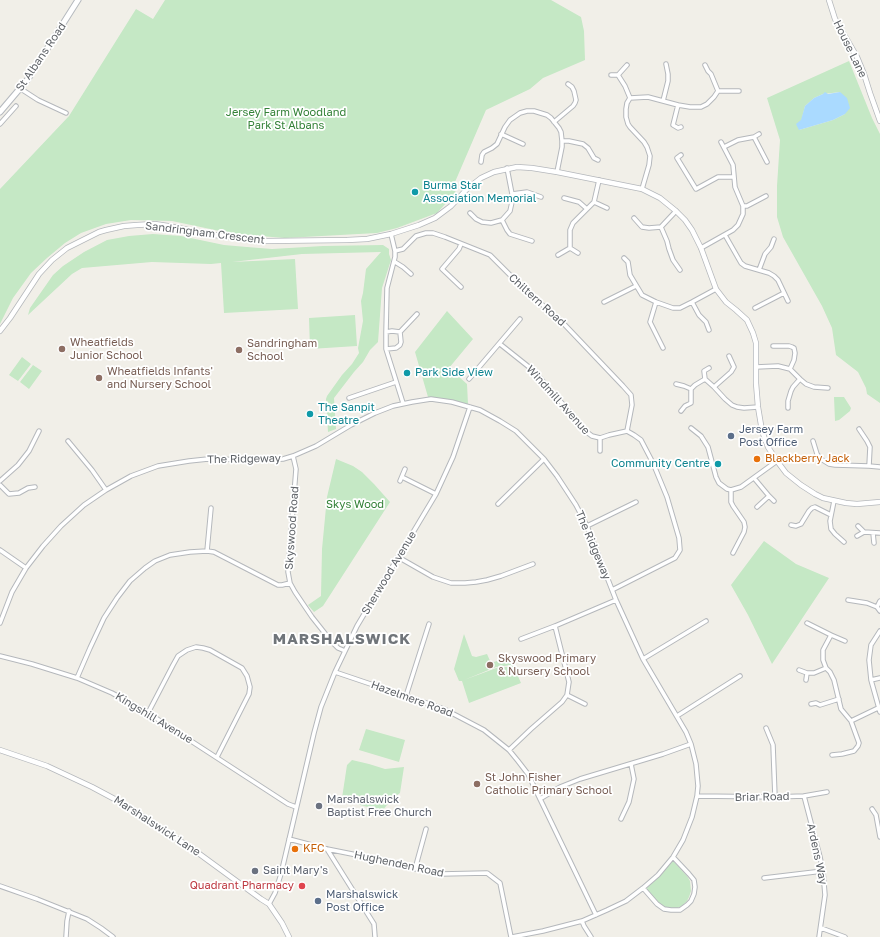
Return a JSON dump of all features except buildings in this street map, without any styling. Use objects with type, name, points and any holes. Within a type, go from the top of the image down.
[{"type":"main road","name":"St Albans Road","points":[[0,112],[28,79],[78,0]]},
{"type":"street","name":"House Lane","points":[[829,0],[835,18],[864,74],[880,121]]},
{"type":"street","points":[[663,101],[668,81],[666,64]]},
{"type":"street","points":[[611,75],[618,75],[627,65]]},
{"type":"street","points":[[705,65],[708,71],[712,74],[718,91]]},
{"type":"street","points":[[618,75],[630,98]]},
{"type":"street","points":[[554,122],[575,103],[576,100],[574,91],[568,84]]},
{"type":"street","points":[[20,89],[38,100],[66,113]]},
{"type":"street","points":[[630,98],[648,97],[696,108],[701,107],[711,101],[718,91]]},
{"type":"street","points":[[718,91],[739,91]]},
{"type":"street","points":[[630,98],[627,103],[626,121],[644,142],[650,156],[642,190]]},
{"type":"street","points":[[678,105],[673,125],[681,128]]},
{"type":"street","points":[[0,124],[16,106]]},
{"type":"street","points":[[481,162],[484,152],[497,144],[501,134],[510,120],[520,113],[534,111],[547,115],[561,132],[562,141],[557,172]]},
{"type":"street","points":[[501,134],[523,144]]},
{"type":"street","points":[[724,147],[738,140],[754,137],[758,134]]},
{"type":"street","points":[[754,137],[767,162]]},
{"type":"street","points":[[562,141],[583,144],[588,148],[594,158],[598,160]]},
{"type":"street","points":[[701,248],[733,230],[738,225],[742,214],[743,206],[735,187],[733,165],[721,142]]},
{"type":"street","points":[[681,155],[677,158],[696,189],[718,177],[734,177]]},
{"type":"street","points":[[470,213],[482,222],[491,223],[502,220],[510,211],[512,194],[507,168]]},
{"type":"street","name":"Sandringham Crescent","points":[[0,331],[39,274],[52,260],[67,248],[99,232],[137,225],[160,225],[214,235],[268,241],[347,240],[372,238],[391,234],[435,218],[446,211],[467,189],[481,178],[507,168],[532,168],[599,180],[642,190],[660,198],[676,211],[692,230],[701,248],[716,289],[726,302],[747,320],[753,333],[756,343],[756,383],[762,431],[768,448],[786,473],[801,486],[815,494],[834,501],[857,504],[880,502]]},
{"type":"street","points":[[570,248],[572,225],[594,202],[599,180]]},
{"type":"street","points":[[512,194],[527,192],[541,197]]},
{"type":"street","points":[[743,206],[747,206],[766,196]]},
{"type":"street","points":[[564,198],[579,202],[587,209]]},
{"type":"street","points":[[594,202],[608,208]]},
{"type":"street","points":[[634,218],[642,227],[661,227],[676,211]]},
{"type":"street","points":[[502,220],[510,234],[532,241]]},
{"type":"street","points":[[661,227],[673,260],[680,270]]},
{"type":"street","name":"Chiltern Road","points":[[396,251],[403,249],[416,236],[426,233],[433,233],[490,255],[520,285],[564,324],[631,395],[632,405],[627,431]]},
{"type":"street","points":[[391,234],[396,251],[395,262],[387,288],[386,349],[403,403]]},
{"type":"street","points":[[724,235],[741,263],[745,266],[769,273],[778,280],[788,301]]},
{"type":"street","points":[[759,270],[774,239]]},
{"type":"street","points":[[461,244],[459,249],[442,270],[461,287]]},
{"type":"street","points":[[570,248],[578,253]]},
{"type":"street","points":[[558,255],[570,248]]},
{"type":"street","points":[[624,258],[628,262],[630,276],[642,295],[673,308],[680,308],[716,289]]},
{"type":"street","points":[[395,262],[410,274]]},
{"type":"street","points":[[604,302],[636,286]]},
{"type":"street","points":[[756,308],[784,293]]},
{"type":"street","points":[[656,302],[650,322],[663,348]]},
{"type":"street","points":[[692,302],[699,316],[706,322],[709,330]]},
{"type":"street","points":[[386,349],[396,348],[400,345],[400,332],[417,314]]},
{"type":"street","points":[[469,379],[520,319]]},
{"type":"street","points":[[386,332],[400,332]]},
{"type":"street","name":"Windmill Avenue","points":[[500,344],[534,371],[592,436],[600,438],[614,433],[627,431]]},
{"type":"street","points":[[773,346],[792,346],[794,348],[794,360],[790,369]]},
{"type":"street","points":[[714,387],[731,372],[734,367],[729,356]]},
{"type":"street","points":[[756,367],[778,366],[790,369],[806,384],[814,387],[828,388]]},
{"type":"street","points":[[709,368],[704,371],[705,379],[732,405],[744,408],[758,407]]},
{"type":"street","points":[[681,411],[685,406],[691,403],[691,389],[705,379]]},
{"type":"street","points":[[788,408],[788,401],[791,391],[800,379]]},
{"type":"street","points":[[349,398],[396,382]]},
{"type":"street","points":[[676,384],[691,389]]},
{"type":"street","name":"The Ridgeway","points":[[0,623],[12,592],[26,568],[43,546],[61,526],[84,506],[106,490],[131,476],[158,466],[189,461],[208,459],[283,459],[316,446],[351,425],[375,413],[403,403],[431,399],[452,402],[480,410],[500,420],[516,431],[544,459],[576,505],[587,526],[616,600],[643,659],[686,732],[696,764],[698,786],[692,817],[683,840],[673,857],[658,875],[643,888],[626,900],[582,921],[512,937]]},
{"type":"street","name":"Sherwood Avenue","points":[[269,904],[277,887],[321,707],[335,672],[357,626],[436,494],[453,457],[470,407]]},
{"type":"street","points":[[691,428],[701,436],[708,447],[718,482],[731,490],[741,487],[777,461]]},
{"type":"street","points":[[859,429],[870,447],[869,466]]},
{"type":"street","points":[[0,481],[18,465],[29,451],[39,431]]},
{"type":"street","points":[[612,590],[675,558],[680,550],[679,538],[667,497],[653,463],[641,440],[634,434],[627,431]]},
{"type":"street","name":"Windmill Avenue","points":[[600,438],[600,451]]},
{"type":"street","points":[[68,441],[106,490]]},
{"type":"street","points":[[813,441],[817,454],[821,459],[829,464],[880,467]]},
{"type":"street","name":"Skyswood Road","points":[[293,456],[296,469],[288,572],[290,583],[312,617],[331,641],[338,648],[345,651]]},
{"type":"street","points":[[498,504],[504,501],[544,459]]},
{"type":"street","points":[[405,469],[401,479],[436,494]]},
{"type":"street","points":[[754,478],[774,500]]},
{"type":"street","points":[[0,485],[9,494],[18,493],[28,488],[35,487]]},
{"type":"street","points":[[731,490],[733,506],[744,522],[745,527],[733,553]]},
{"type":"street","points":[[757,507],[769,496]]},
{"type":"street","points":[[834,501],[830,521],[831,529],[844,542]]},
{"type":"street","points":[[587,526],[636,502]]},
{"type":"street","points":[[791,525],[796,526],[801,524],[812,508],[815,507],[831,515]]},
{"type":"street","points":[[207,551],[210,508]]},
{"type":"street","points":[[858,526],[864,532]]},
{"type":"street","points":[[857,536],[864,532],[880,533]]},
{"type":"street","points":[[873,533],[874,543]]},
{"type":"street","points":[[0,550],[26,568]]},
{"type":"street","points":[[77,678],[104,618],[117,598],[130,581],[155,561],[170,555],[190,552],[214,552],[221,554],[278,585],[282,586],[290,583]]},
{"type":"street","points":[[398,557],[433,577],[451,583],[476,582],[501,576],[533,564]]},
{"type":"street","points":[[522,639],[616,600]]},
{"type":"street","points":[[848,600],[856,600],[867,603],[877,607],[880,611]]},
{"type":"street","points":[[877,607],[880,601]]},
{"type":"street","points":[[643,659],[706,621]]},
{"type":"street","points":[[807,623],[845,641]]},
{"type":"street","points":[[406,696],[429,624]]},
{"type":"street","points":[[509,750],[567,696],[569,682],[555,626]]},
{"type":"street","points":[[851,721],[879,710],[871,680],[869,660],[871,645],[880,631]]},
{"type":"street","points":[[831,635],[823,650],[823,660],[826,668],[834,680],[841,709],[851,721],[858,739],[858,746],[854,751],[832,755]]},
{"type":"street","points":[[148,713],[178,656],[187,650],[196,647],[210,650],[242,668],[248,676],[250,687],[249,694],[216,757]]},
{"type":"street","name":"Kingshill Avenue","points":[[0,656],[77,678],[112,693],[148,713],[288,804],[296,807]]},
{"type":"street","points":[[799,670],[807,673],[814,673],[826,668]]},
{"type":"street","name":"Hazelmere Road","points":[[335,672],[444,709],[484,730],[509,750],[528,774],[596,915]]},
{"type":"street","points":[[806,680],[807,673]]},
{"type":"street","points":[[677,716],[740,676]]},
{"type":"street","points":[[871,680],[880,678]]},
{"type":"street","points":[[567,696],[585,704]]},
{"type":"street","points":[[811,704],[816,703],[820,705],[839,699]]},
{"type":"street","points":[[766,728],[773,745],[775,797]]},
{"type":"street","points":[[540,799],[560,787],[580,779],[691,744]]},
{"type":"street","name":"Marshalswick Lane","points":[[0,750],[47,766],[122,803],[194,850],[269,904],[290,937]]},
{"type":"street","points":[[621,819],[629,802],[634,779],[631,764]]},
{"type":"street","name":"Briar Road","points":[[697,796],[775,797],[804,796],[826,792]]},
{"type":"street","name":"Ardens Way","points":[[804,796],[823,871],[825,895],[819,937]]},
{"type":"street","points":[[872,809],[878,814],[880,837]]},
{"type":"street","points":[[415,868],[426,829]]},
{"type":"street","name":"Hughenden Road","points":[[289,840],[441,874],[487,873],[500,883],[512,937]]},
{"type":"street","points":[[327,849],[374,924],[375,937]]},
{"type":"street","points":[[643,888],[657,904],[664,909],[680,910],[687,905],[694,894],[694,880],[673,857]]},
{"type":"street","points":[[764,878],[823,871]]},
{"type":"street","points":[[0,886],[87,919],[113,937]]},
{"type":"street","points":[[66,937],[69,911]]},
{"type":"street","points":[[582,921],[591,937]]},
{"type":"street","points":[[821,928],[845,937]]},
{"type":"green space","name":"Jersey Farm Woodland Park St Albans","points":[[165,0],[551,0],[581,17],[584,31],[585,60],[543,78],[530,89],[486,110],[452,189],[456,192],[437,213],[397,228],[377,233],[285,238],[234,234],[172,221],[131,220],[106,224],[81,233],[65,243],[31,273],[13,298],[0,324],[0,189],[69,116],[136,9],[153,19]]},
{"type":"green space","points":[[849,61],[880,134],[880,403],[867,394],[866,388],[858,372],[836,355],[832,328],[822,306],[783,237],[777,217],[777,186],[780,140],[767,98]],"holes":[[[840,92],[845,114],[833,120],[799,130],[805,106],[814,98],[823,94]]]},
{"type":"green space","points":[[153,234],[181,236],[224,245],[272,249],[383,245],[389,249],[391,260],[382,288],[378,342],[370,350],[363,362],[334,398],[336,429],[328,432],[326,399],[359,353],[358,348],[363,321],[361,301],[366,269],[381,252],[302,254],[232,262],[295,259],[298,309],[224,313],[221,263],[152,262],[82,268],[72,274],[28,315],[30,308],[53,275],[63,266],[84,252],[107,240]]},
{"type":"green space","points":[[447,311],[473,339],[449,368],[467,384],[468,404],[428,397],[415,352]]},
{"type":"green space","points":[[355,315],[357,346],[310,349],[309,318]]},
{"type":"green space","points":[[22,357],[31,364],[18,381],[9,375]]},
{"type":"green space","points":[[33,365],[42,371],[29,389],[20,382]]},
{"type":"green space","points":[[834,397],[844,397],[851,408],[850,411],[839,420],[835,421]]},
{"type":"green space","name":"Skys Wood","points":[[336,459],[353,466],[362,472],[390,502],[323,606],[314,612],[308,605],[321,596],[322,549],[327,497]]},
{"type":"green space","points":[[764,541],[796,564],[829,578],[772,664],[748,615],[731,585]]},
{"type":"green space","points":[[464,634],[472,656],[476,657],[487,654],[491,663],[514,655],[515,659],[513,660],[512,665],[496,667],[464,680],[499,667],[513,665],[521,683],[469,703],[462,681],[459,681],[454,669]]},
{"type":"green space","points":[[366,729],[405,740],[399,762],[359,750]]},
{"type":"green space","points":[[352,760],[385,769],[404,767],[400,793],[392,799],[382,811],[353,803],[353,801],[342,798],[347,765]]},
{"type":"green space","points":[[673,861],[690,881],[691,891],[687,901],[682,906],[670,909],[659,904],[646,889]]},
{"type":"water","points":[[825,92],[828,94],[840,92],[847,98],[850,108],[845,114],[833,120],[799,130],[796,124],[801,120],[805,106],[814,98]]},
{"type":"place","name":"Burma Star Association Memorial","points":[[415,192]]},
{"type":"place","name":"Wheatfields Junior School","points":[[62,349]]},
{"type":"place","name":"Sandringham School","points":[[239,350]]},
{"type":"place","name":"Park Side View","points":[[407,373]]},
{"type":"place","name":"Wheatfields Infants' and Nursery School","points":[[99,378]]},
{"type":"place","name":"The Sanpit Theatre","points":[[310,414]]},
{"type":"place","name":"Jersey Farm Post Office","points":[[731,436]]},
{"type":"place","name":"Blackberry Jack","points":[[757,459]]},
{"type":"place","name":"Community Centre","points":[[718,464]]},
{"type":"place","name":"Skyswood Primary & Nursery School","points":[[490,665]]},
{"type":"place","name":"St John Fisher Catholic Primary School","points":[[477,784]]},
{"type":"place","name":"Marshalswick Baptist Free Church","points":[[319,806]]},
{"type":"place","name":"KFC","points":[[295,849]]},
{"type":"place","name":"Saint Mary's","points":[[255,871]]},
{"type":"place","name":"Quadrant Pharmacy","points":[[302,886]]},
{"type":"place","name":"Marshalswick Post Office","points":[[318,901]]},
{"type":"district","name":"MARSHALSWICK","points":[[342,639]]}]
